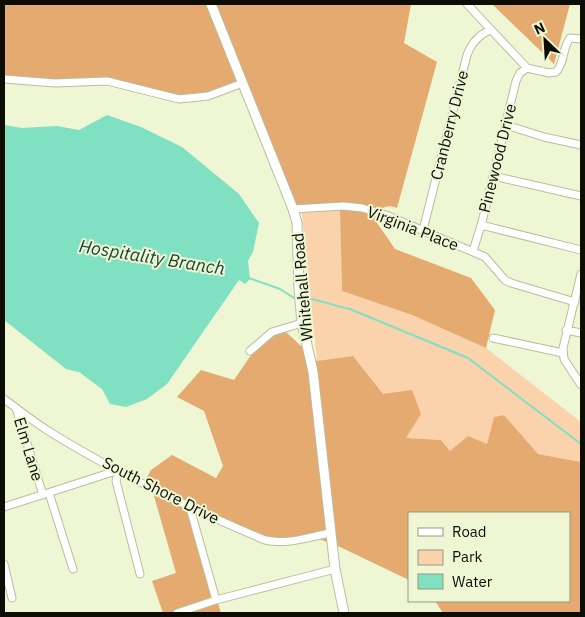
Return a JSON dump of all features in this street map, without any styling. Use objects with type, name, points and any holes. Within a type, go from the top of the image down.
[{"type":"street","name":"Whitehall Road","points":[[211,4],[297,223],[302,323],[313,372],[330,533],[344,613]]},
{"type":"street","points":[[467,4],[527,68],[549,73],[556,72],[560,68],[570,38],[579,38]]},
{"type":"street","name":"Cranberry Drive","points":[[423,230],[467,55],[475,42],[491,30]]},
{"type":"street","name":"Pinewood Drive","points":[[473,251],[516,80],[520,73],[527,68]]},
{"type":"street","points":[[4,79],[55,83],[107,82],[179,99],[216,94],[243,83]]},
{"type":"street","points":[[506,125],[544,137],[581,145]]},
{"type":"street","points":[[493,176],[581,196]]},
{"type":"street","name":"Virginia Place","points":[[293,209],[344,206],[362,208],[386,215],[485,257],[505,280],[510,283],[575,302]]},
{"type":"street","points":[[481,225],[581,250]]},
{"type":"street","points":[[581,277],[566,330],[563,354],[564,359],[581,385]]},
{"type":"street","points":[[250,351],[272,332],[302,323]]},
{"type":"street","points":[[566,330],[581,333]]},
{"type":"street","points":[[493,338],[563,354]]},
{"type":"street","name":"South Shore Drive","points":[[4,399],[48,431],[190,508],[265,540],[290,542],[330,533]]},
{"type":"street","name":"Elm Lane","points":[[16,407],[73,569]]},
{"type":"street","points":[[4,507],[120,470]]},
{"type":"street","points":[[120,470],[116,481],[140,574]]},
{"type":"street","points":[[190,508],[216,600]]},
{"type":"street","points":[[4,564],[12,598]]},
{"type":"street","points":[[177,613],[216,600],[335,569]]},
{"type":"green space","points":[[301,205],[340,211],[342,291],[412,315],[486,348],[581,422],[581,462],[538,454],[504,415],[494,417],[487,445],[450,451],[441,440],[405,438],[383,394],[353,356],[317,361]]},
{"type":"shaded area","points":[[4,4],[411,4],[404,43],[437,62],[397,208],[389,206],[383,208],[375,220],[395,249],[471,278],[495,310],[486,348],[412,315],[342,291],[340,211],[301,205],[289,208],[239,84],[179,101],[115,83],[15,84],[4,81]]},
{"type":"shaded area","points":[[492,4],[570,4],[554,64]]},
{"type":"shaded area","points":[[285,331],[317,361],[353,356],[383,394],[412,390],[421,414],[406,438],[441,440],[450,451],[468,436],[487,444],[494,417],[504,415],[538,454],[581,462],[581,613],[443,613],[436,602],[570,602],[570,512],[408,512],[408,580],[338,546],[316,538],[264,540],[189,508],[221,613],[194,613],[192,607],[172,613],[163,613],[152,581],[176,573],[152,489],[143,484],[151,470],[172,455],[216,478],[223,466],[204,411],[177,397],[201,370],[234,380],[260,342]]},
{"type":"water","points":[[107,115],[141,127],[182,147],[239,194],[259,223],[253,252],[248,261],[250,279],[245,284],[239,280],[167,384],[147,399],[126,407],[110,404],[102,389],[79,372],[66,369],[4,320],[4,125],[22,128],[57,126],[79,130]]},
{"type":"waterway","name":"Hospitality Branch","points":[[249,278],[280,289],[294,298]]},
{"type":"waterway","name":"Hospitality Branch","points":[[305,298],[350,309],[468,358],[581,444]]}]
